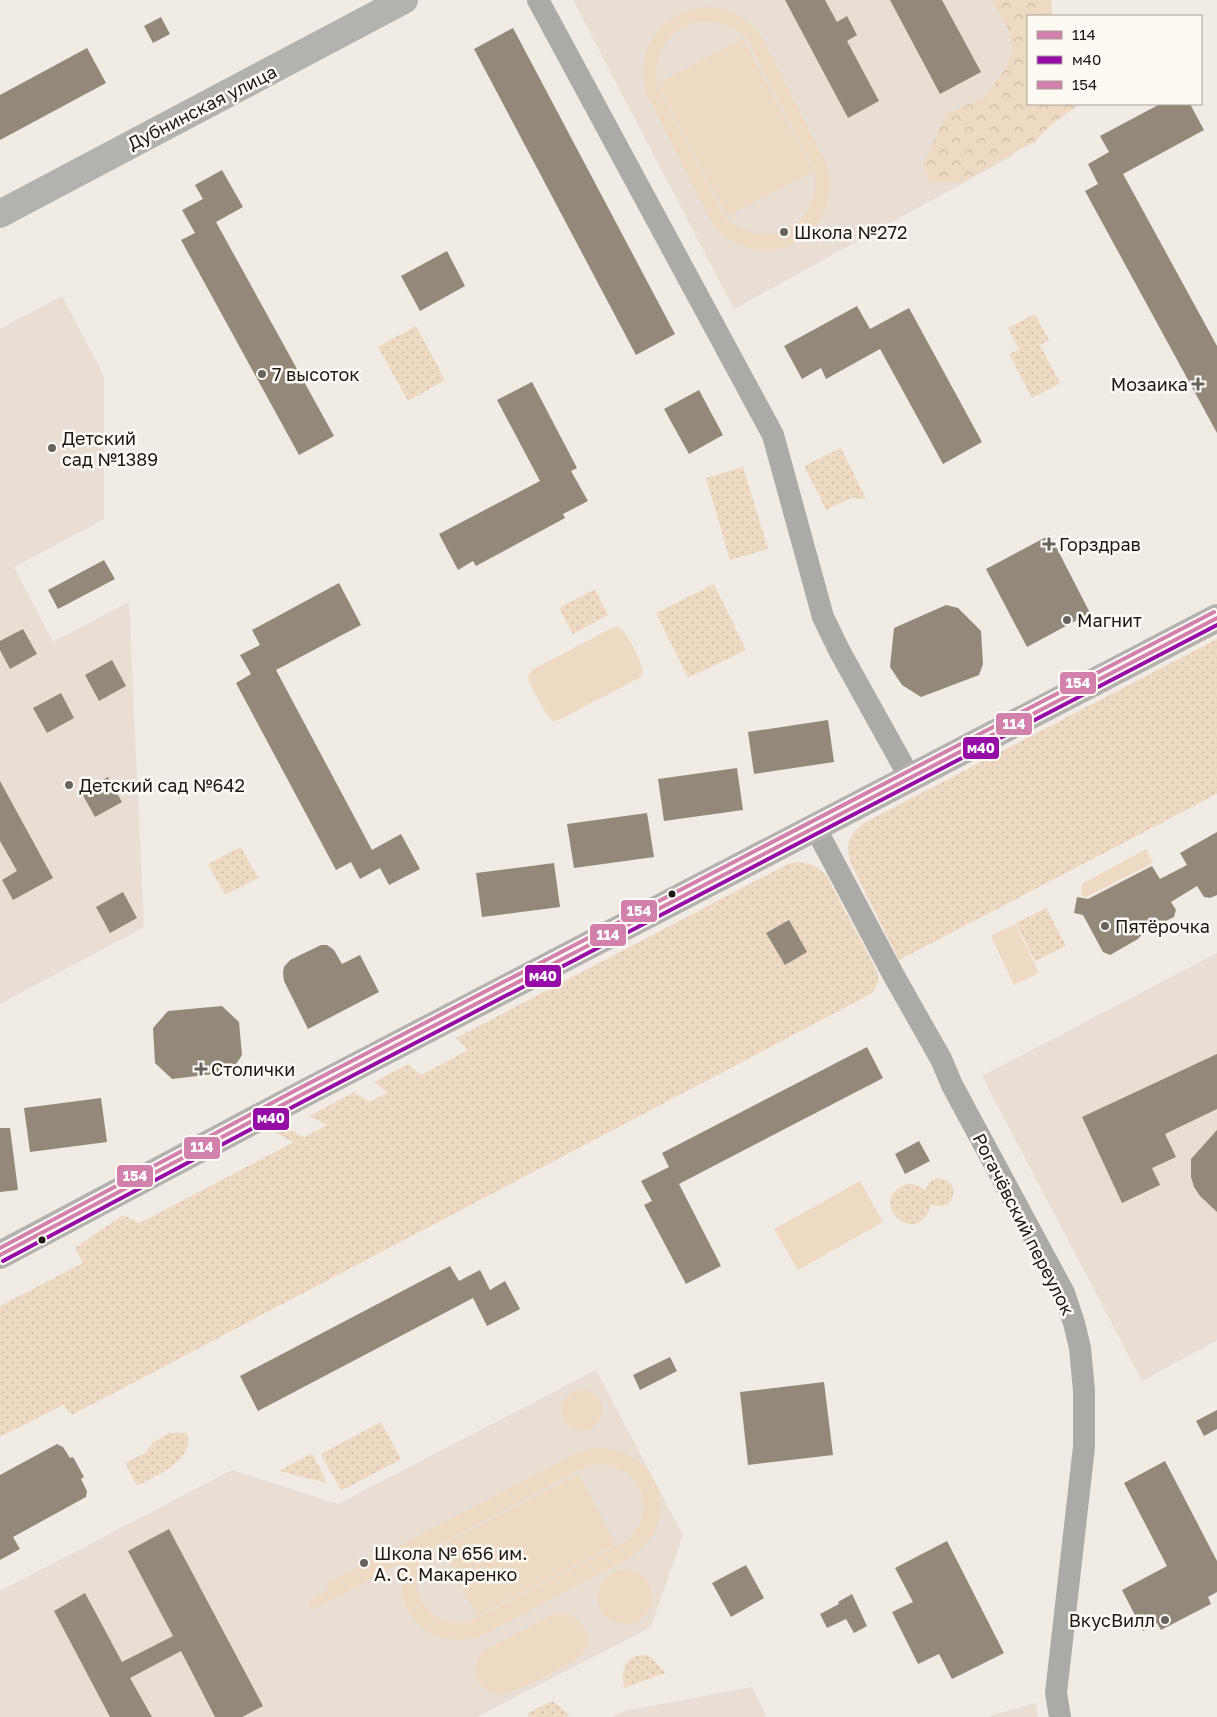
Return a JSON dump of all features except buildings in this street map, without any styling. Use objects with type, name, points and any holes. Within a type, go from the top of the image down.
[{"type":"street","name":"Дубнинская улица","points":[[0,214],[404,0]]},
{"type":"street","points":[[538,0],[773,435],[823,617],[840,652],[910,778]]},
{"type":"street","points":[[0,1256],[301,1095],[816,829],[1217,618]]},
{"type":"street","name":"Рогачёвский переулок","points":[[816,829],[894,976],[941,1059],[952,1085],[1064,1293],[1074,1323],[1080,1348],[1084,1447],[1056,1693],[1060,1717]]},
{"type":"shaded area","name":"Школа №272","points":[[573,0],[1023,0],[1014,155],[734,309]]},
{"type":"shaded area","name":"Детский сад №642","points":[[62,296],[104,376],[104,519],[14,567],[53,642],[129,602],[144,927],[0,1004],[0,329]]},
{"type":"shaded area","points":[[1217,953],[1217,1340],[1142,1381],[982,1076]]},
{"type":"shaded area","name":"Школа № 656 им. А. С. Макаренко","points":[[596,1370],[683,1535],[651,1627],[477,1717],[0,1717],[0,1591],[232,1470],[338,1504]]},
{"type":"shaded area","points":[[752,1687],[767,1717],[612,1717],[624,1711]]},
{"type":"shaded area","points":[[1036,1703],[1038,1717],[989,1717],[993,1715]]},
{"type":"green space","points":[[992,0],[1051,0],[1052,15],[1027,15],[1027,105],[1079,105],[1050,126],[1033,143],[963,182],[930,182],[923,165],[947,114],[985,97],[1005,70],[1013,52],[1008,29]]},
{"type":"green space","points":[[710,7],[731,12],[743,18],[759,32],[827,165],[829,191],[824,212],[812,230],[796,243],[777,249],[756,249],[734,242],[714,226],[646,93],[645,60],[649,46],[656,34],[666,23],[678,15]],"holes":[[[707,21],[727,25],[738,31],[748,40],[813,166],[815,187],[811,204],[802,218],[789,228],[773,234],[756,234],[739,228],[723,215],[658,89],[656,77],[659,55],[670,37],[688,25]]]},
{"type":"green space","points":[[743,39],[813,172],[727,216],[658,83]]},
{"type":"green space","points":[[1035,314],[1049,340],[1040,345],[1060,383],[1032,398],[1009,354],[1019,349],[1008,328]]},
{"type":"green space","points":[[416,326],[445,380],[408,401],[378,347]]},
{"type":"green space","points":[[841,448],[866,499],[851,498],[826,510],[804,466]]},
{"type":"green space","points":[[743,467],[768,549],[730,560],[706,478]]},
{"type":"green space","points":[[714,584],[746,650],[688,678],[656,613]]},
{"type":"green space","points":[[595,589],[608,615],[573,634],[559,608]]},
{"type":"green space","points":[[618,626],[634,648],[643,674],[639,678],[559,720],[553,721],[547,715],[529,682],[528,676],[532,670]]},
{"type":"green space","points":[[1217,639],[1217,794],[899,960],[851,864],[848,846],[854,832],[864,823]]},
{"type":"green space","points":[[241,847],[258,878],[225,895],[208,864]]},
{"type":"green space","points":[[1146,849],[1153,863],[1086,897],[1081,895],[1082,884]]},
{"type":"green space","points":[[799,862],[814,866],[826,875],[877,971],[877,983],[871,994],[72,1415],[63,1405],[0,1437],[0,1306],[83,1263],[75,1248],[123,1215],[140,1223],[294,1142],[276,1133],[285,1128],[304,1137],[327,1125],[309,1116],[354,1092],[369,1102],[388,1093],[374,1082],[408,1064],[421,1075],[468,1050],[456,1038],[788,864]]},
{"type":"green space","points":[[1046,908],[1066,946],[1035,961],[1016,923]]},
{"type":"green space","points":[[1015,924],[1039,973],[1014,985],[991,936]]},
{"type":"green space","points":[[937,1178],[951,1184],[953,1190],[951,1201],[946,1205],[931,1204],[925,1217],[917,1223],[908,1224],[900,1220],[893,1213],[890,1204],[892,1195],[900,1187],[910,1184],[925,1190],[931,1181]]},
{"type":"green space","points":[[860,1181],[883,1222],[798,1270],[774,1229]]},
{"type":"green space","points":[[582,1390],[596,1396],[602,1410],[596,1424],[582,1430],[568,1424],[562,1410],[568,1396]]},
{"type":"green space","points":[[381,1422],[401,1459],[341,1491],[321,1454]]},
{"type":"green space","points":[[169,1433],[186,1433],[188,1442],[186,1451],[181,1459],[164,1472],[137,1486],[125,1463],[145,1453],[152,1443]]},
{"type":"green space","points":[[594,1448],[617,1451],[636,1460],[650,1473],[658,1490],[660,1508],[656,1527],[645,1544],[627,1559],[483,1635],[464,1639],[447,1639],[432,1634],[419,1625],[409,1613],[403,1598],[401,1581],[403,1562],[312,1610],[308,1602],[329,1590],[326,1584],[573,1455]],"holes":[[[596,1464],[612,1466],[624,1471],[634,1480],[641,1491],[644,1503],[637,1529],[627,1541],[469,1622],[453,1622],[440,1618],[429,1611],[421,1600],[417,1588],[417,1575],[421,1562],[430,1549],[580,1469]]]},
{"type":"green space","points":[[312,1453],[327,1483],[279,1471]]},
{"type":"green space","points":[[579,1474],[615,1544],[477,1616],[441,1546]]},
{"type":"green space","points":[[625,1570],[635,1572],[644,1578],[650,1587],[652,1597],[650,1607],[644,1616],[635,1622],[625,1624],[615,1622],[606,1616],[600,1607],[598,1597],[600,1587],[606,1578],[615,1572]]},
{"type":"green space","points":[[562,1613],[576,1618],[585,1628],[587,1642],[581,1655],[556,1671],[503,1694],[495,1694],[482,1686],[476,1676],[476,1669],[477,1661],[483,1651],[552,1615]]},
{"type":"green space","points":[[644,1655],[650,1657],[666,1673],[624,1688],[623,1676],[627,1661]]},
{"type":"green space","points":[[552,1701],[570,1715],[566,1717],[529,1717],[528,1713]]},
{"type":"transit line","name":"154","points":[[0,1248],[298,1089],[1214,612]]},
{"type":"transit line","name":"114","points":[[0,1255],[301,1095],[1217,618]]},
{"type":"transit line","name":"м40","points":[[3,1261],[304,1101],[1217,625]]},
{"type":"place","name":"Школа №272","points":[[784,232]]},
{"type":"place","name":"7 высоток","points":[[262,374]]},
{"type":"place","name":"Мозаика","points":[[1198,384]]},
{"type":"place","name":"Детский сад №1389","points":[[52,448]]},
{"type":"place","name":"Горздрав","points":[[1049,544]]},
{"type":"place","name":"Магнит","points":[[1067,620]]},
{"type":"place","name":"Детский сад №642","points":[[69,785]]},
{"type":"place","name":"Пятёрочка","points":[[1105,926]]},
{"type":"place","name":"Столички","points":[[201,1069]]},
{"type":"place","name":"Школа № 656 им. А. С. Макаренко","points":[[364,1563]]},
{"type":"place","name":"ВкусВилл","points":[[1165,1620]]}]
